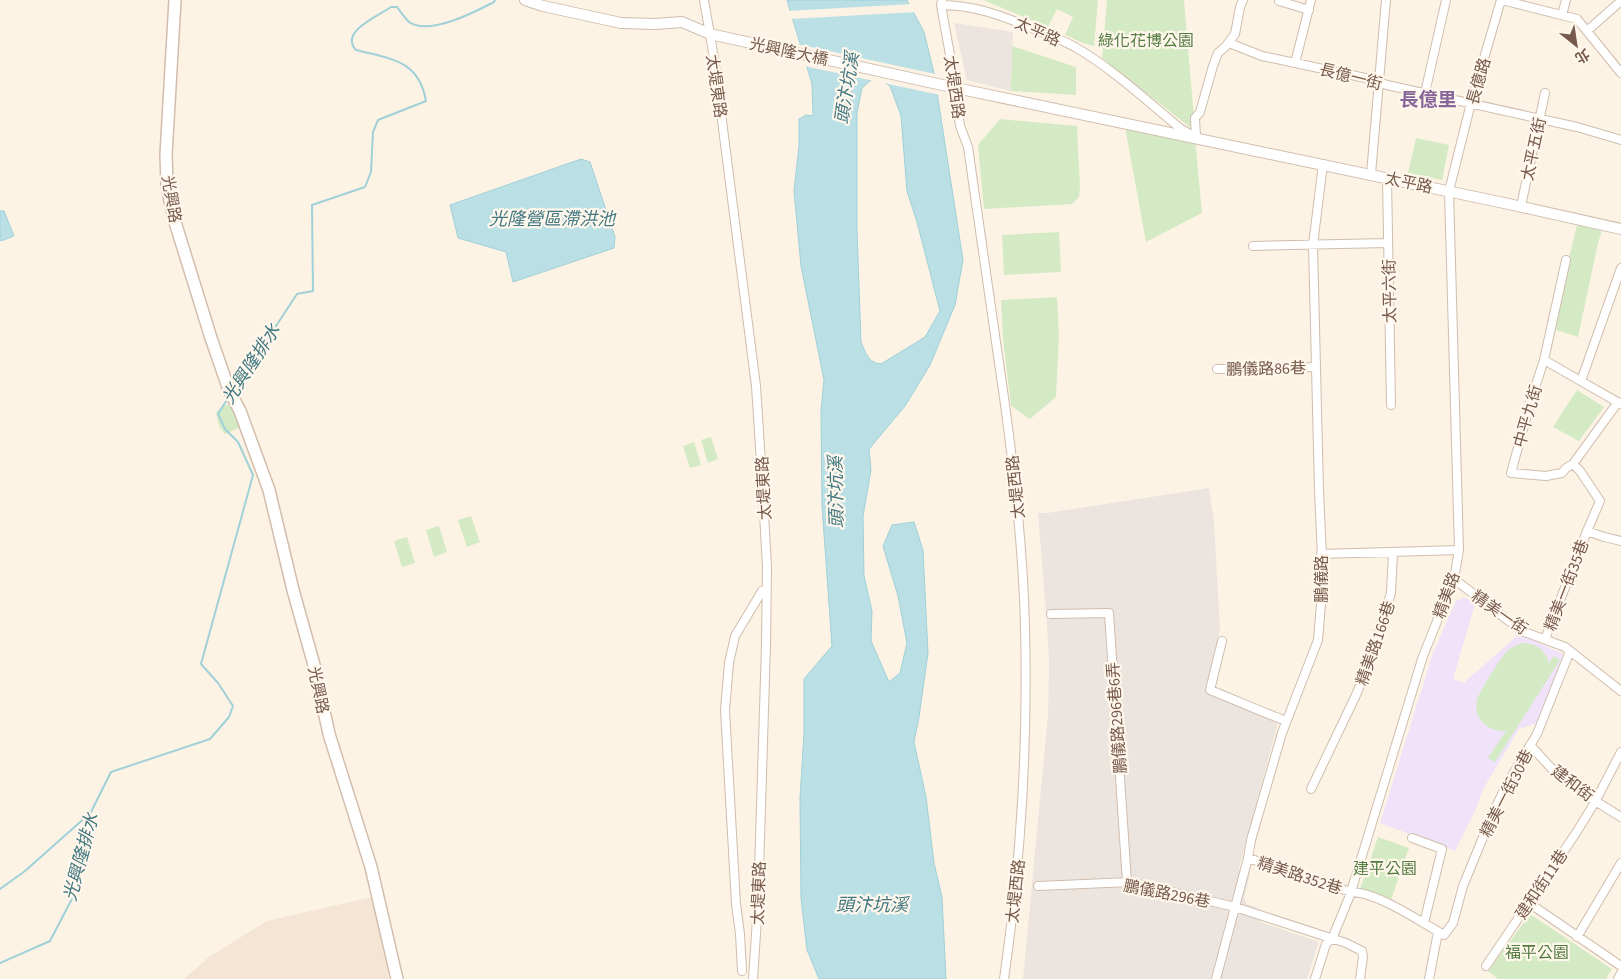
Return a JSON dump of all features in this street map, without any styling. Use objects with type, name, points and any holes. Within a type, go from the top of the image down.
[{"type":"main road","name":"光興路","points":[[175,0],[166,155],[167,184],[175,222],[229,390],[240,411],[269,490],[293,590],[314,665],[329,734],[371,867],[397,979]]},
{"type":"street","name":"光興隆大橋","points":[[525,0],[543,6],[621,23],[655,24],[682,22],[710,34],[956,88]]},
{"type":"street","name":"太堤東路","points":[[704,0],[756,386],[767,567],[758,904],[753,979]]},
{"type":"street","points":[[1196,137],[1195,118],[1200,112],[1218,53],[1235,34],[1243,0]]},
{"type":"street","points":[[1279,0],[1309,10]]},
{"type":"street","points":[[1295,63],[1311,0]]},
{"type":"street","points":[[1371,174],[1386,0]]},
{"type":"street","points":[[1425,93],[1446,0]]},
{"type":"street","points":[[1502,0],[1577,19],[1588,30],[1621,73]]},
{"type":"street","name":"長億路","points":[[1448,191],[1471,103],[1502,0]]},
{"type":"street","points":[[1562,14],[1566,0]]},
{"type":"street","points":[[1588,30],[1621,1]]},
{"type":"street","name":"太堤西路","points":[[942,2],[956,88],[960,126],[966,140],[970,165],[1006,412],[1015,490],[1024,608],[1026,687],[1022,803],[1017,884],[1004,979]]},
{"type":"street","name":"太平路","points":[[942,2],[1004,16],[1074,47],[1104,66],[1181,129],[1196,137]]},
{"type":"street","name":"長億一街","points":[[1229,42],[1262,56],[1577,126],[1621,140]]},
{"type":"street","name":"太平路","points":[[956,88],[1371,174],[1621,229]]},
{"type":"street","name":"太平五街","points":[[1521,206],[1546,92]]},
{"type":"street","name":"鵬儀路","points":[[1216,979],[1251,840],[1286,720],[1318,640],[1323,580],[1313,245],[1323,164]]},
{"type":"street","name":"太平六街","points":[[1387,178],[1391,405]]},
{"type":"street","name":"精美路","points":[[1315,979],[1326,944],[1332,939],[1351,892],[1423,656],[1454,579],[1459,550],[1448,191]]},
{"type":"street","points":[[1253,246],[1388,242]]},
{"type":"street","name":"中平九街","points":[[1566,260],[1544,360],[1511,473],[1546,476],[1562,473],[1573,464]]},
{"type":"street","points":[[1581,381],[1621,268]]},
{"type":"street","name":"中平九街","points":[[1544,360],[1619,403]]},
{"type":"street","name":"鵬儀路86巷","points":[[1217,369],[1316,367]]},
{"type":"street","points":[[1573,464],[1619,403]]},
{"type":"street","name":"精美一街35巷","points":[[1546,639],[1600,501],[1580,471],[1573,464]]},
{"type":"street","points":[[1587,531],[1621,540]]},
{"type":"street","points":[[1321,554],[1459,550]]},
{"type":"street","name":"精美路166巷","points":[[1311,788],[1359,690],[1366,671],[1391,593],[1393,552]]},
{"type":"street","name":"精美一街","points":[[1454,579],[1522,631],[1565,647],[1621,691]]},
{"type":"street","points":[[742,971],[736,904],[725,710],[729,663],[735,636],[762,591]]},
{"type":"street","name":"鵬儀路296巷6弄","points":[[1051,614],[1109,613],[1127,882]]},
{"type":"street","points":[[1222,641],[1210,690],[1254,709],[1286,720]]},
{"type":"street","name":"精美一街30巷","points":[[1432,977],[1441,933],[1453,923],[1463,886],[1493,813],[1507,784],[1537,734],[1570,651]]},
{"type":"street","name":"建和街","points":[[1530,745],[1552,769],[1576,789],[1621,817]]},
{"type":"street","name":"建和街11巷","points":[[1486,966],[1595,802],[1621,752]]},
{"type":"street","points":[[1412,838],[1442,849],[1424,923]]},
{"type":"street","name":"精美路352巷","points":[[1248,858],[1351,892],[1358,892],[1386,903],[1441,933]]},
{"type":"street","points":[[1577,937],[1621,863]]},
{"type":"street","name":"鵬儀路296巷","points":[[1038,886],[1127,882],[1235,907],[1332,939],[1362,951],[1360,979]]},
{"type":"street","points":[[1529,904],[1621,966]]},
{"type":"street","points":[[1618,979],[1621,973]]},
{"type":"shaded area","points":[[954,23],[1013,32],[1011,91],[967,80]]},
{"type":"shaded area","points":[[1209,488],[1214,523],[1220,630],[1214,651],[1210,682],[1206,691],[1280,715],[1239,868],[1240,870],[1247,868],[1250,875],[1244,899],[1247,904],[1257,907],[1260,922],[1317,941],[1318,944],[1307,979],[1023,979],[1048,715],[1049,663],[1038,513]]},
{"type":"shaded area","points":[[1465,597],[1475,604],[1453,679],[1464,683],[1519,634],[1563,654],[1540,722],[1519,729],[1482,791],[1477,807],[1455,851],[1380,823],[1433,653],[1456,601]]},
{"type":"shaded area","points":[[372,897],[389,979],[184,979],[209,957],[267,921]]},
{"type":"green space","points":[[983,0],[1098,0],[1094,46],[1065,35],[1073,17],[1057,9],[1048,27]]},
{"type":"green space","name":"綠化花博公園","points":[[1107,0],[1184,0],[1194,118],[1191,128],[1102,58]]},
{"type":"green space","points":[[1012,46],[1076,67],[1076,95],[1011,91]]},
{"type":"green space","points":[[1000,119],[1077,126],[1080,188],[1079,197],[1072,204],[984,209],[978,145]]},
{"type":"green space","points":[[1125,127],[1195,139],[1202,213],[1146,242]]},
{"type":"green space","points":[[1416,138],[1449,145],[1442,180],[1408,173]]},
{"type":"green space","points":[[1577,225],[1602,231],[1578,337],[1556,330],[1562,286]]},
{"type":"green space","points":[[1059,232],[1061,272],[1004,275],[1002,235]]},
{"type":"green space","points":[[1057,297],[1059,336],[1056,397],[1030,419],[1011,406],[1003,339],[1001,300]]},
{"type":"green space","points":[[1577,390],[1604,407],[1579,441],[1553,427]]},
{"type":"green space","points":[[232,404],[241,427],[225,434],[219,426],[216,412],[225,405]]},
{"type":"green space","points":[[711,437],[718,459],[708,463],[701,440]]},
{"type":"green space","points":[[694,442],[701,465],[690,468],[683,446]]},
{"type":"green space","points":[[471,516],[480,542],[467,547],[458,520]]},
{"type":"green space","points":[[439,526],[447,552],[434,557],[426,530]]},
{"type":"green space","points":[[407,537],[415,563],[402,567],[394,541]]},
{"type":"green space","points":[[1522,643],[1532,644],[1539,648],[1545,654],[1549,663],[1554,656],[1560,660],[1495,762],[1488,758],[1506,731],[1493,729],[1483,723],[1477,713],[1477,700],[1486,682],[1505,654]]},
{"type":"green space","name":"建平公園","points":[[1378,837],[1409,848],[1391,900],[1360,889]]},
{"type":"green space","name":"福平公園","points":[[1530,914],[1612,969],[1606,979],[1498,979],[1488,971]]},
{"type":"water","name":"頭汴坑溪","points":[[787,0],[907,0],[924,32],[934,73],[963,260],[955,305],[930,365],[905,406],[869,449],[871,470],[863,516],[864,576],[872,611],[871,641],[889,682],[900,673],[907,643],[898,596],[883,546],[892,525],[914,522],[923,550],[928,653],[914,742],[926,797],[934,863],[942,897],[946,979],[819,979],[807,950],[801,898],[800,798],[804,733],[804,679],[832,646],[822,506],[821,411],[824,380],[801,266],[794,191],[799,146],[799,119],[806,115],[813,116],[812,84]],"holes":[[[878,78],[890,86],[901,116],[907,191],[940,311],[925,337],[881,364],[870,360],[861,342],[857,230],[857,113],[862,88],[871,80]]]},
{"type":"water","name":"光隆營區滯洪池","points":[[581,159],[590,162],[615,237],[614,248],[513,282],[506,252],[458,238],[450,205]]},
{"type":"water","points":[[0,211],[4,211],[14,236],[1,241],[0,240]]},
{"type":"pier","points":[[912,4],[916,12],[790,19],[788,11]]},
{"type":"pier","points":[[797,44],[936,73],[940,95],[804,66]]},
{"type":"waterway","name":"光興隆排水","points":[[234,390],[297,294],[313,291],[312,205],[365,187],[371,172],[373,132],[378,120],[426,101],[422,87],[410,69],[392,59],[356,50],[352,43],[352,37],[356,31],[362,25],[391,7],[397,7],[409,22],[418,26],[428,26],[452,21],[476,11],[495,0]]},
{"type":"waterway","name":"光興隆排水","points":[[0,963],[50,941],[74,895],[90,814],[111,772],[210,739],[229,717],[233,706],[218,683],[201,664],[253,475],[238,442],[225,429],[218,414],[228,398]]},
{"type":"waterway","points":[[0,889],[25,871],[88,815]]},
{"type":"district","name":"長億里","points":[[1428,99]]}]
